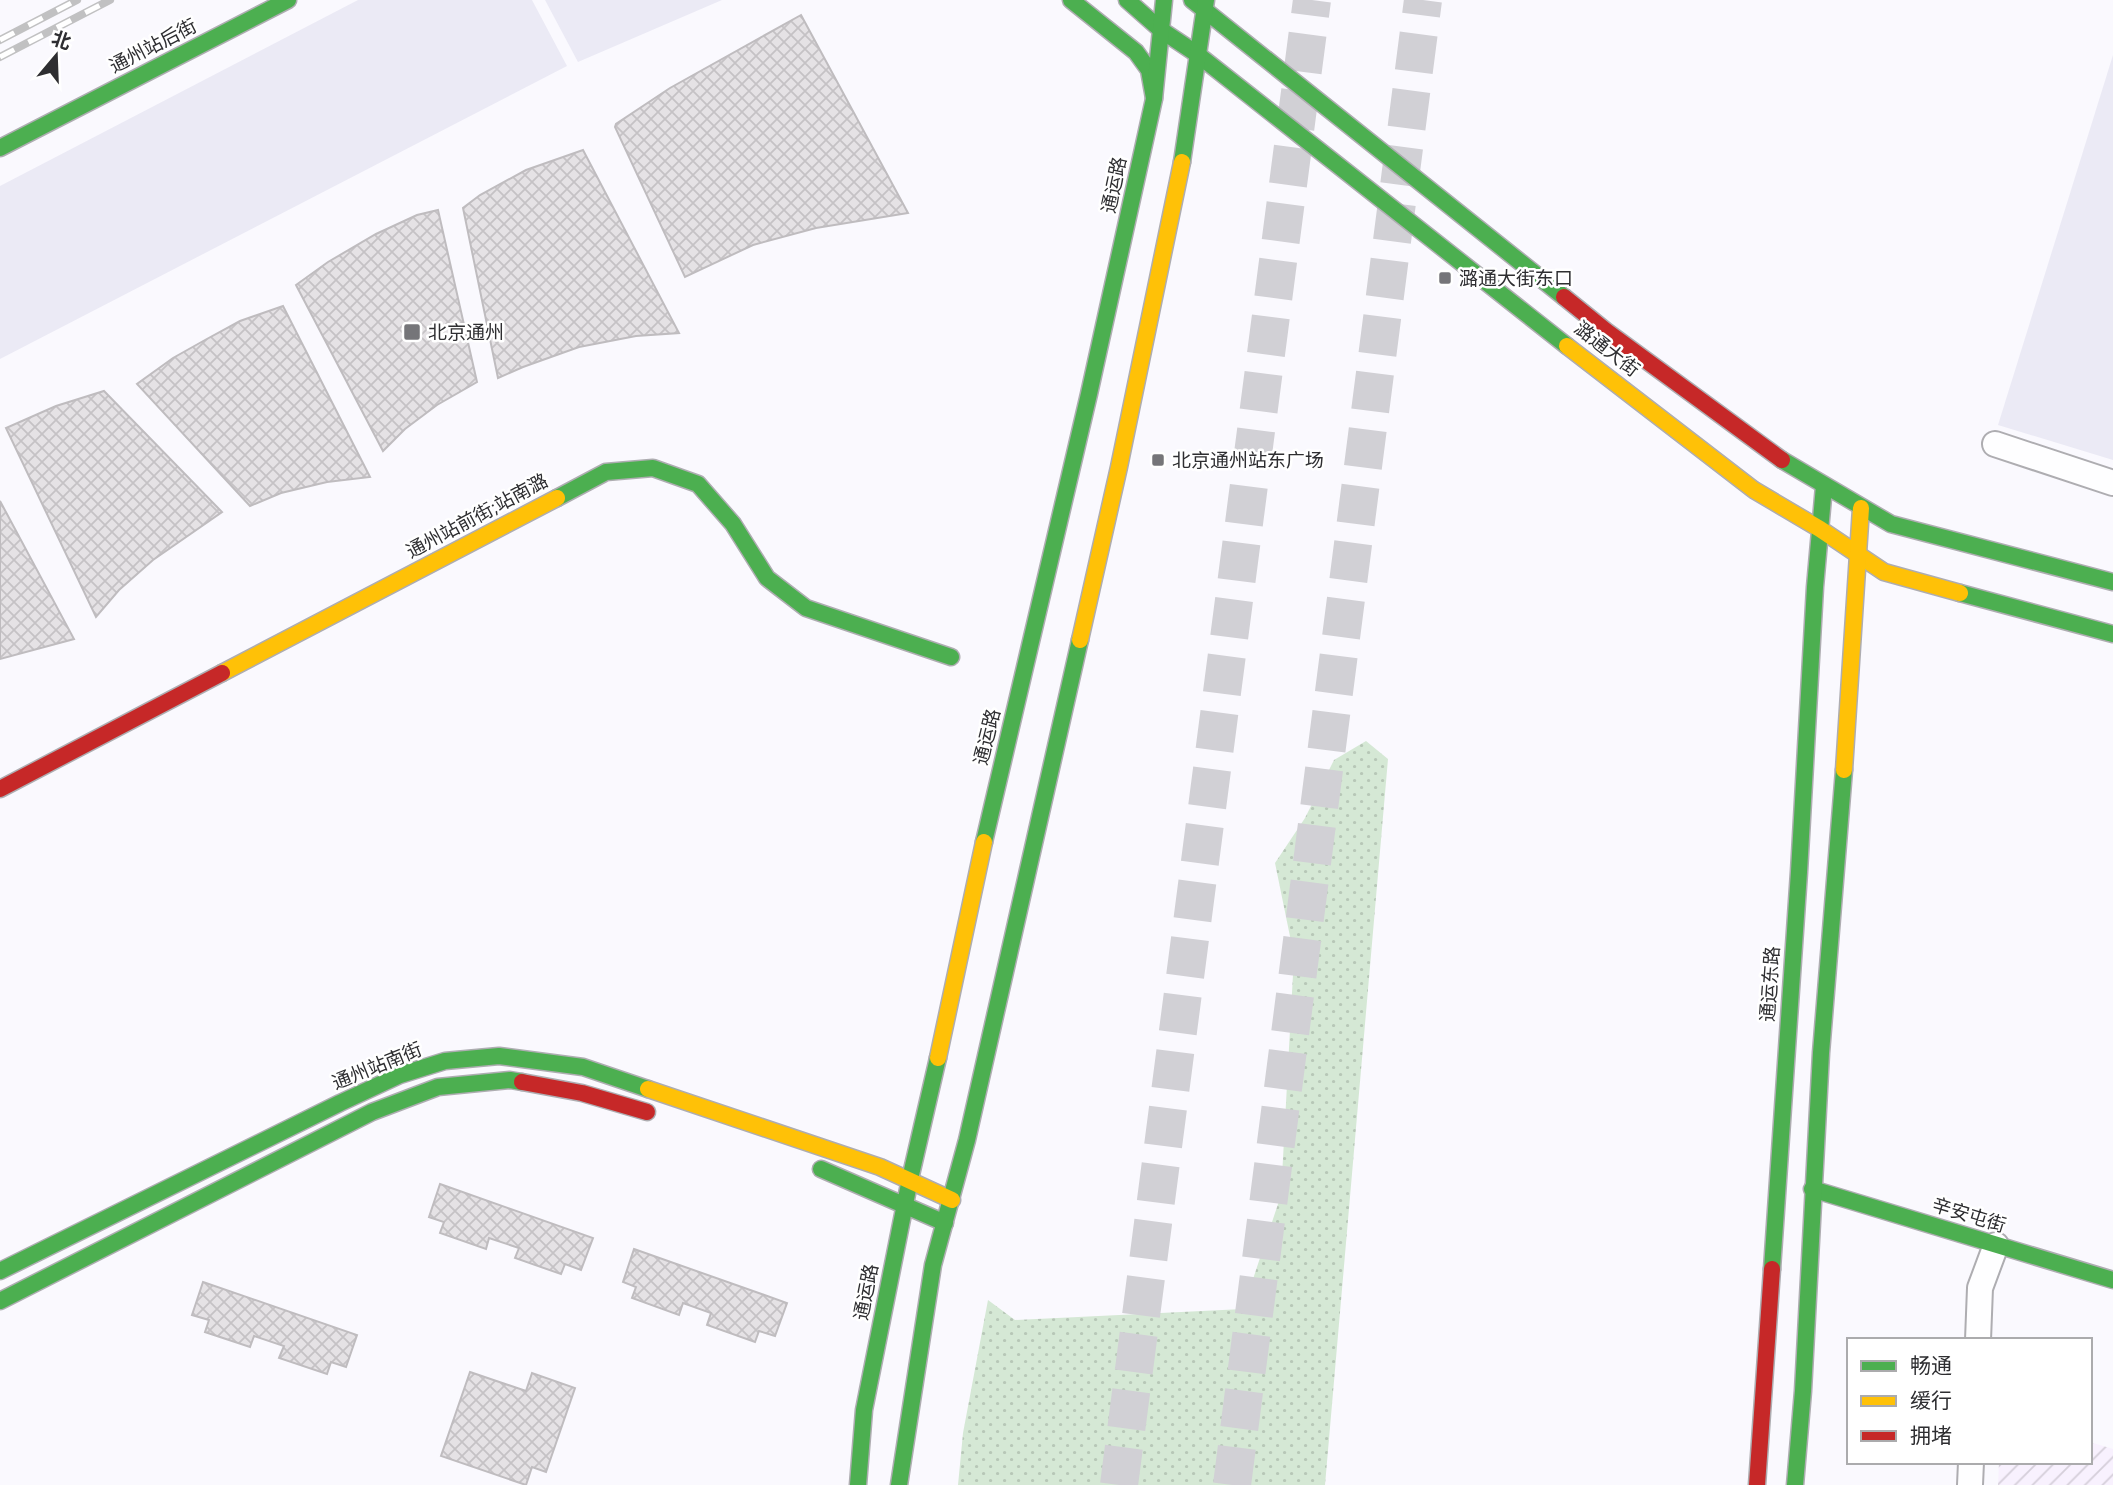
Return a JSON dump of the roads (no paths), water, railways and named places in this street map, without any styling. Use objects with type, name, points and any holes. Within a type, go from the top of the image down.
[{"type":"main road","name":"通州站后街","points":[[0,148],[288,0]]},
{"type":"main road","points":[[1071,0],[1136,51],[1149,70],[1154,99]]},
{"type":"main road","name":"潞通大街","points":[[1127,0],[1161,30],[1197,54],[1462,265],[1754,490],[1820,529],[1884,572],[2113,634]]},
{"type":"main road","name":"通运路","points":[[858,1485],[864,1410],[910,1179],[925,1120],[990,811],[1089,394],[1154,99],[1164,0]]},
{"type":"main road","points":[[900,1485],[933,1265],[952,1200],[1035,844],[1147,335],[1187,139],[1200,2]]},
{"type":"main road","name":"潞通大街","points":[[1200,2],[1606,331],[1770,453],[1891,524],[2113,582]]},
{"type":"main road","name":"通州站前街;站南潞","points":[[0,789],[606,472],[653,468],[698,484],[733,524],[767,578],[806,608],[951,657]]},
{"type":"main road","name":"通运东路","points":[[1757,1485],[1824,486]]},
{"type":"main road","points":[[1795,1485],[1821,1053],[1836,883],[1861,508]]},
{"type":"main road","name":"通州站南街","points":[[0,1271],[400,1076],[445,1061],[499,1056],[583,1067],[910,1179],[952,1200]]},
{"type":"main road","points":[[0,1301],[372,1112],[438,1087],[510,1080],[582,1093],[659,1115]]},
{"type":"main road","points":[[812,1166],[850,1179],[905,1207],[945,1223]]},
{"type":"main road","name":"辛安屯街","points":[[1812,1189],[2113,1280]]},
{"type":"street","points":[[1995,444],[2113,483]]},
{"type":"street","points":[[1978,1338],[1980,1288],[1996,1245]]},
{"type":"street","points":[[1970,1485],[1971,1464]]},
{"type":"tunnel","points":[[1119,1485],[1312,0]]},
{"type":"tunnel","points":[[1232,1485],[1423,0]]},
{"type":"railway","points":[[0,40],[77,0]]},
{"type":"railway","points":[[0,57],[110,0]]},
{"type":"place","name":"潞通大街东口","points":[[1445,278]]},
{"type":"place","name":"北京通州","points":[[412,332]]},
{"type":"place","name":"北京通州站东广场","points":[[1158,460]]}]
